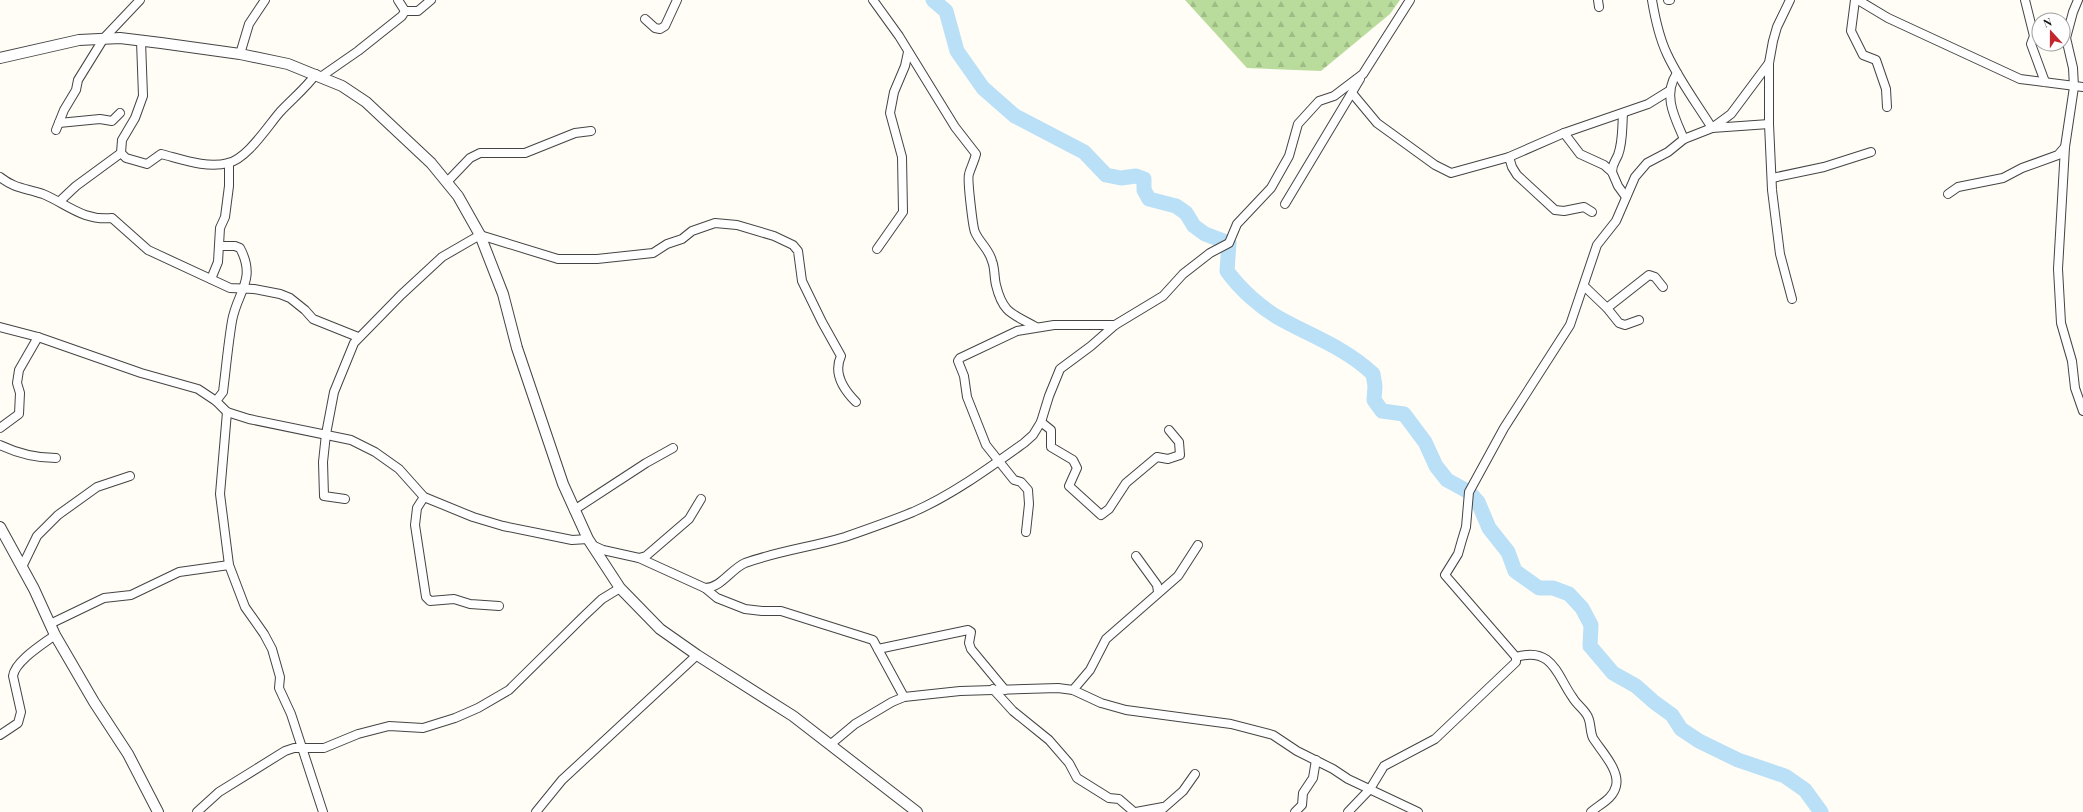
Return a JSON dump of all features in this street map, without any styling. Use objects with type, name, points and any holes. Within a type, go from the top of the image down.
[{"type":"street","points":[[120,113],[112,121],[100,119],[58,126],[64,110],[76,90],[78,80],[104,38],[140,0]]},
{"type":"street","points":[[240,54],[249,24],[265,0]]},
{"type":"street","points":[[398,0],[405,11]]},
{"type":"street","points":[[121,153],[126,158],[147,164],[161,154],[208,164],[229,163],[240,157],[281,112],[319,75],[393,24],[405,11],[418,11],[431,0]]},
{"type":"street","points":[[645,19],[655,28],[660,29],[664,26],[677,0]]},
{"type":"street","points":[[873,0],[955,127],[976,154],[968,176],[973,211],[971,222],[975,233],[988,251],[992,261],[995,284],[1002,302],[1009,313],[1036,327]]},
{"type":"street","points":[[1285,204],[1321,147],[1363,74],[1410,0]]},
{"type":"street","points":[[1652,0],[1659,34],[1677,74],[1712,128]]},
{"type":"street","points":[[1790,0],[1777,27],[1769,63],[1772,178],[1780,254],[1792,299]]},
{"type":"street","points":[[1855,0],[1851,31],[1863,55],[1876,60],[1886,89],[1887,107]]},
{"type":"street","points":[[1858,0],[1888,18],[2020,79],[2083,87]]},
{"type":"street","points":[[2025,0],[2034,36],[2031,44],[2045,82]]},
{"type":"street","points":[[2078,0],[2066,38],[2073,68],[2074,87],[2065,147],[2060,218],[2059,296],[2061,323],[2072,361],[2075,388],[2083,411]]},
{"type":"street","points":[[0,58],[65,43],[104,38],[141,41],[240,54],[288,64],[319,75],[342,86],[366,102],[408,140],[447,182],[458,196],[480,234],[503,294],[517,348],[563,484],[590,542],[620,588],[660,629],[697,655],[753,689],[831,744],[917,812]]},
{"type":"street","points":[[60,201],[76,186],[121,153],[122,140],[135,118],[143,96],[141,41]]},
{"type":"street","points":[[877,249],[903,212],[902,157],[890,113],[894,92],[905,66],[908,52]]},
{"type":"street","points":[[1348,812],[1370,789],[1384,766],[1435,739],[1516,662],[1516,657],[1445,575],[1458,554],[1466,527],[1469,492],[1504,428],[1570,325],[1598,245],[1616,221],[1635,177],[1647,163],[1668,152],[1684,139],[1712,128],[1731,114],[1769,63]]},
{"type":"street","points":[[705,588],[710,588],[716,585],[743,564],[779,552],[843,537],[914,511],[941,498],[998,462],[1033,435],[1041,422],[1049,396],[1060,369],[1091,346],[1115,325],[1163,296],[1183,274],[1210,253],[1229,243],[1237,224],[1271,188],[1289,156],[1298,124],[1319,101],[1334,96],[1363,74]]},
{"type":"street","points":[[1677,74],[1671,82],[1670,91],[1672,112],[1684,139]]},
{"type":"street","points":[[1352,93],[1377,123],[1435,166],[1447,172],[1455,172],[1509,157],[1564,133],[1623,114],[1654,102],[1670,91]]},
{"type":"street","points":[[1623,114],[1621,139],[1617,156],[1612,164],[1612,172],[1618,186],[1626,197]]},
{"type":"street","points":[[1712,128],[1770,124]]},
{"type":"street","points":[[447,182],[470,158],[480,153],[525,153],[561,138],[591,131]]},
{"type":"street","points":[[1564,133],[1580,154],[1604,165],[1612,172]]},
{"type":"street","points":[[1948,194],[1958,187],[2003,178],[2022,168],[2058,155],[2065,147]]},
{"type":"street","points":[[1772,178],[1824,167],[1871,152]]},
{"type":"street","points":[[1509,157],[1512,167],[1517,175],[1555,210],[1564,211],[1584,207],[1592,212]]},
{"type":"street","points":[[211,279],[218,262],[220,228],[226,217],[229,163]]},
{"type":"street","points":[[0,177],[10,186],[39,193],[60,201],[76,212],[97,218],[112,218],[148,250],[230,288],[244,288],[280,294],[300,306],[313,319],[358,337]]},
{"type":"street","points":[[345,499],[327,498],[323,493],[323,462],[326,434],[334,392],[358,337],[442,257],[480,234],[558,259],[629,257],[653,253],[667,244],[682,239],[692,230],[715,223],[737,225],[774,236],[793,245],[798,251],[802,281],[841,356],[837,364],[838,374],[847,393],[856,402]]},
{"type":"street","points":[[216,401],[223,392],[232,321],[244,288],[248,268],[240,248],[235,246],[220,246]]},
{"type":"street","points":[[1607,308],[1649,275],[1655,277],[1663,287]]},
{"type":"street","points":[[1584,286],[1607,308],[1619,323],[1625,325],[1639,320]]},
{"type":"street","points":[[1026,532],[1029,504],[1028,490],[1022,482],[1014,480],[998,462],[986,445],[966,397],[964,376],[958,362],[960,358],[1006,335],[1036,327],[1054,325],[1115,325]]},
{"type":"street","points":[[0,327],[38,337],[141,373],[198,389],[216,401],[226,412],[249,419],[351,440],[375,452],[399,469],[424,497],[473,517],[503,526],[572,540],[590,542],[603,550],[638,558],[705,588],[717,598],[745,609],[762,612],[781,611],[873,640],[904,698]]},
{"type":"street","points":[[0,428],[19,414],[20,393],[17,383],[19,370],[38,337]]},
{"type":"street","points":[[226,412],[220,494],[229,564],[245,607],[264,634],[272,649],[280,677],[279,688],[286,701],[323,812]]},
{"type":"street","points":[[1041,422],[1051,430],[1051,446],[1073,460],[1077,468],[1069,486],[1101,515],[1109,508],[1126,483],[1157,458],[1168,459],[1180,455],[1178,442],[1169,430]]},
{"type":"street","points":[[0,445],[16,453],[35,458],[56,458]]},
{"type":"street","points":[[574,510],[646,463],[673,448]]},
{"type":"street","points":[[22,567],[38,536],[58,516],[97,487],[130,476]]},
{"type":"street","points":[[424,497],[417,508],[415,525],[426,597],[430,601],[454,599],[470,604],[499,606]]},
{"type":"street","points":[[638,558],[646,556],[688,519],[701,499]]},
{"type":"street","points":[[0,527],[22,567],[55,635],[94,702],[128,754],[158,812]]},
{"type":"street","points":[[1073,690],[1090,670],[1106,639],[1178,576],[1198,545]]},
{"type":"street","points":[[1136,556],[1158,584],[1158,592]]},
{"type":"street","points":[[50,624],[104,598],[131,595],[179,572],[229,564]]},
{"type":"street","points":[[197,812],[219,792],[285,751],[302,748],[324,748],[358,734],[389,726],[423,728],[455,718],[478,708],[509,690],[602,599],[620,588]]},
{"type":"street","points":[[878,649],[968,630],[971,632],[969,643],[971,649],[1005,690]]},
{"type":"street","points":[[0,735],[18,722],[21,712],[13,676],[14,670],[19,663],[55,635]]},
{"type":"street","points":[[1516,657],[1526,654],[1541,657],[1554,665],[1572,697],[1589,718],[1592,736],[1614,772],[1616,786],[1611,797],[1591,812]]},
{"type":"street","points":[[536,812],[562,780],[697,655]]},
{"type":"street","points":[[831,744],[855,724],[892,702],[904,698],[960,691],[1058,688],[1073,690],[1101,703],[1126,710],[1231,724],[1273,735],[1297,752],[1316,760],[1348,779],[1418,812]]},
{"type":"street","points":[[993,689],[1012,710],[1049,740],[1069,763],[1077,778],[1109,798],[1119,799],[1135,812],[1153,810],[1169,805]]},
{"type":"street","points":[[1295,812],[1302,805],[1303,793],[1313,778],[1316,760]]},
{"type":"street","points":[[1159,812],[1169,805],[1183,791],[1195,774]]},
{"type":"green space","points":[[1185,0],[1400,0],[1390,14],[1321,71],[1247,68]]},
{"type":"waterway","points":[[933,0],[946,11],[957,51],[983,88],[1015,116],[1084,152],[1106,175],[1121,178],[1136,176],[1144,179],[1144,190],[1149,199],[1176,206],[1186,213],[1194,226],[1205,234],[1229,243],[1227,271],[1244,291],[1258,303],[1272,314],[1340,350],[1363,365],[1373,374],[1375,386],[1374,400],[1382,411],[1404,414],[1425,442],[1436,466],[1447,480],[1469,492],[1478,502],[1489,528],[1508,552],[1515,571],[1539,588],[1553,588],[1569,594],[1582,608],[1591,625],[1590,646],[1613,673],[1636,686],[1672,715],[1681,729],[1699,741],[1738,760],[1785,776],[1805,790],[1821,812]]}]
